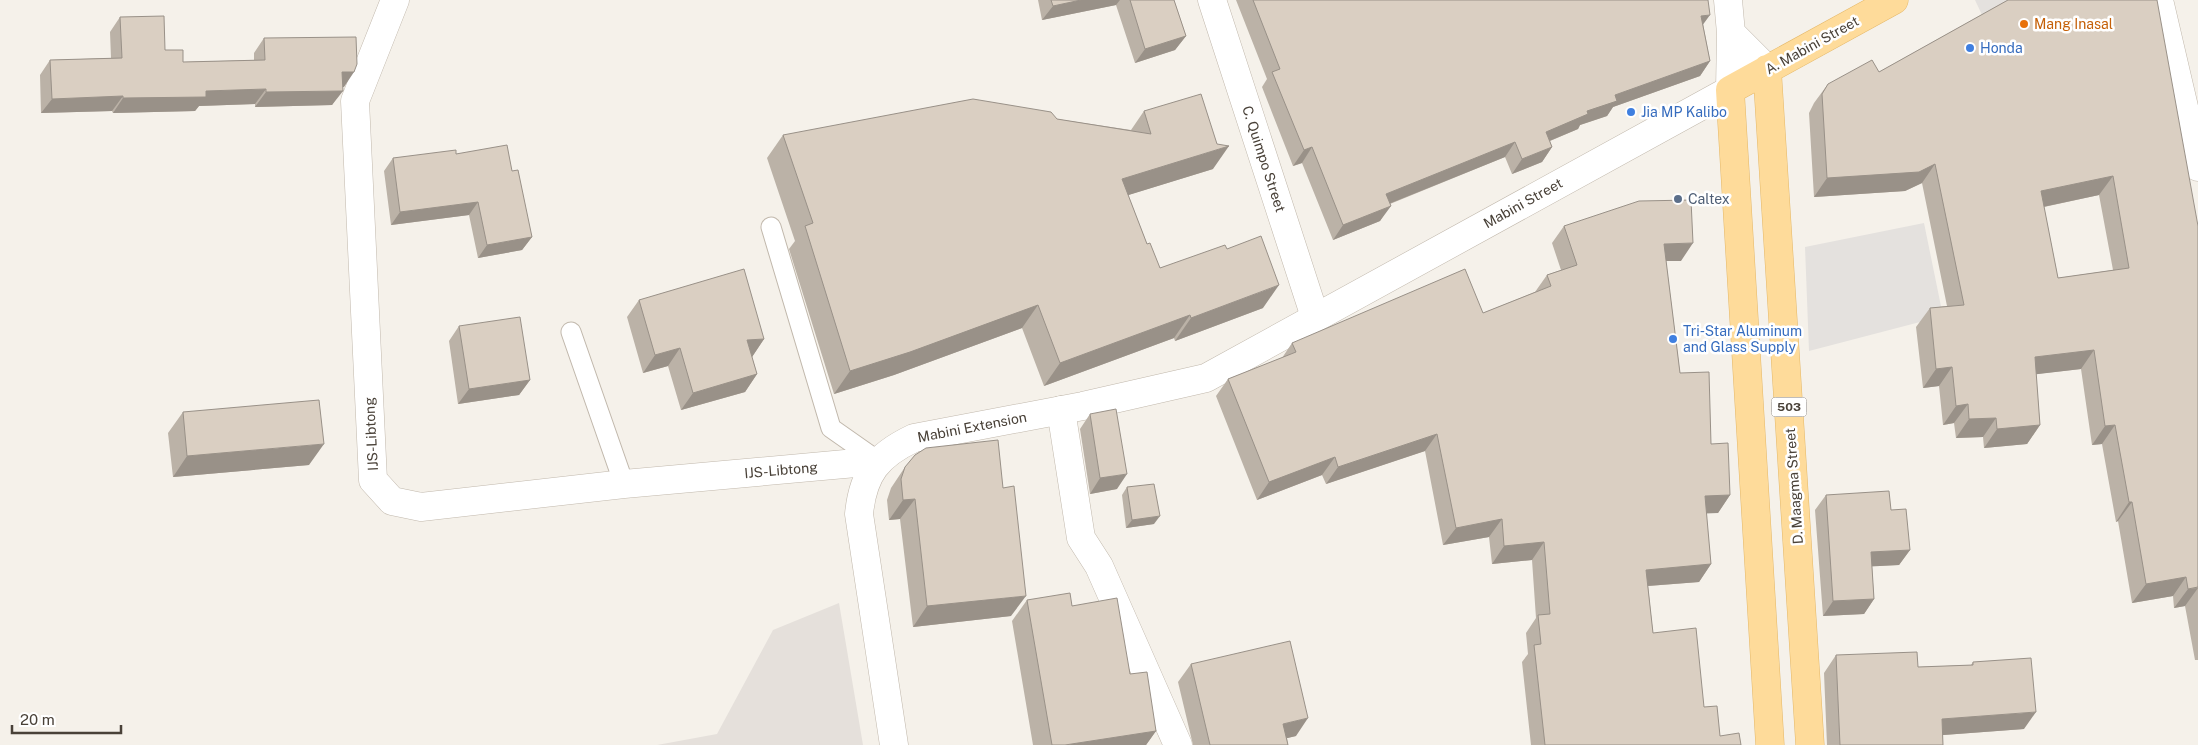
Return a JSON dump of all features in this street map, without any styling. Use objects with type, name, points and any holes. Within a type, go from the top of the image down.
[{"type":"main road","name":"A. Mabini Street","points":[[1730,90],[1894,0]]},
{"type":"main road","name":"D. Maagma Street","points":[[1767,69],[1810,745]]},
{"type":"main road","points":[[1730,90],[1770,745]]},
{"type":"street","name":"IJS-Libtong","points":[[395,0],[355,101],[373,480],[392,500],[421,506],[624,484],[878,461]]},
{"type":"street","name":"C. Quimpo Street","points":[[1212,0],[1315,317]]},
{"type":"street","points":[[1728,0],[1731,33],[1730,90]]},
{"type":"street","points":[[2159,0],[2198,167]]},
{"type":"street","points":[[1731,33],[1767,69]]},
{"type":"street","name":"Mabini Street","points":[[1315,317],[1730,90]]},
{"type":"street","name":"Mabini Extension","points":[[894,745],[859,514],[861,493],[869,474],[878,461],[895,447],[914,438],[1061,410],[1206,378],[1315,317]]},
{"type":"street","points":[[1061,410],[1081,538],[1098,566],[1178,745]]},
{"type":"lane","points":[[771,227],[831,428],[878,461]]},
{"type":"lane","points":[[571,332],[624,484]]},
{"type":"shaded area","points":[[1975,0],[2014,0],[1983,17]]},
{"type":"shaded area","points":[[1924,223],[1943,316],[1809,351],[1805,247]]},
{"type":"shaded area","points":[[839,603],[863,745],[657,745],[717,734],[773,630]]},
{"type":"building","points":[[1051,0],[1081,0],[1053,6]]},
{"type":"building","points":[[1130,0],[1174,0],[1186,36],[1145,49]]},
{"type":"building","points":[[1253,0],[1708,0],[1710,15],[1701,16],[1710,61],[1615,95],[1617,101],[1587,111],[1588,114],[1546,132],[1552,147],[1522,159],[1515,142],[1386,194],[1391,206],[1343,225],[1312,147],[1304,150],[1272,72],[1280,69]]},
{"type":"building","points":[[2008,0],[2157,0],[2198,226],[2198,587],[2188,589],[2186,577],[2146,584],[2132,502],[2129,502],[2115,425],[2105,426],[2094,350],[2035,357],[2040,425],[1997,429],[1996,418],[1969,419],[1968,404],[1956,406],[1952,367],[1936,369],[1930,308],[1964,305],[1935,164],[1919,172],[1827,178],[1822,94],[1828,84],[1872,60],[1879,72]],"holes":[[[2113,176],[2129,268],[2058,278],[2041,191]]]},
{"type":"building","points":[[164,16],[165,50],[183,50],[183,62],[265,60],[264,38],[356,37],[357,64],[354,72],[342,72],[343,91],[266,92],[266,89],[206,91],[206,97],[123,98],[123,96],[52,99],[50,60],[122,58],[120,17]]},
{"type":"building","points":[[1201,94],[1217,144],[1229,146],[1122,179],[1147,244],[1150,243],[1160,268],[1225,245],[1227,249],[1261,236],[1279,285],[1191,318],[1190,315],[1060,363],[1038,305],[910,352],[850,371],[805,226],[813,223],[783,135],[973,99],[1051,112],[1057,119],[1151,134],[1144,111]]},
{"type":"building","points":[[507,145],[512,171],[518,170],[532,237],[487,245],[478,202],[400,212],[393,158],[456,150],[456,154]]},
{"type":"building","points":[[1691,200],[1693,243],[1664,244],[1680,373],[1709,372],[1711,444],[1728,443],[1730,495],[1705,496],[1711,564],[1646,570],[1653,633],[1696,628],[1704,707],[1717,706],[1720,736],[1739,733],[1741,745],[1545,745],[1534,645],[1541,644],[1538,615],[1550,614],[1544,542],[1504,546],[1502,519],[1456,528],[1437,434],[1338,467],[1335,457],[1269,482],[1228,379],[1296,352],[1292,343],[1465,269],[1483,313],[1551,286],[1547,275],[1577,265],[1564,226],[1639,201]]},
{"type":"building","points":[[744,269],[764,339],[747,340],[757,374],[693,393],[680,348],[655,355],[639,300]]},
{"type":"building","points":[[520,317],[530,380],[469,389],[459,326]]},
{"type":"building","points":[[319,400],[324,444],[187,456],[183,412]]},
{"type":"building","points":[[1116,409],[1127,474],[1100,478],[1090,414]]},
{"type":"building","points":[[998,440],[1003,488],[1014,486],[1026,596],[927,606],[915,499],[903,500],[901,479],[905,467],[915,455],[926,448]]},
{"type":"building","points":[[1154,484],[1160,516],[1132,520],[1127,487]]},
{"type":"building","points":[[1889,491],[1891,510],[1906,509],[1910,550],[1871,552],[1874,599],[1833,601],[1826,495]]},
{"type":"building","points":[[1070,593],[1072,606],[1117,598],[1130,674],[1147,672],[1156,731],[1065,745],[1052,745],[1027,600]]},
{"type":"building","points":[[1290,641],[1308,718],[1283,724],[1288,745],[1210,745],[1191,664]]},
{"type":"building","points":[[1917,652],[1918,667],[1973,665],[1973,662],[2031,658],[2036,712],[1942,719],[1943,745],[1840,745],[1836,655]]},
{"type":"place","name":"Mang Inasal","points":[[2024,24]]},
{"type":"place","name":"Honda","points":[[1970,48]]},
{"type":"place","name":"Jia MP Kalibo","points":[[1631,112]]},
{"type":"place","name":"Caltex","points":[[1678,199]]},
{"type":"place","name":"Tri-Star Aluminum and Glass Supply","points":[[1673,339]]}]
